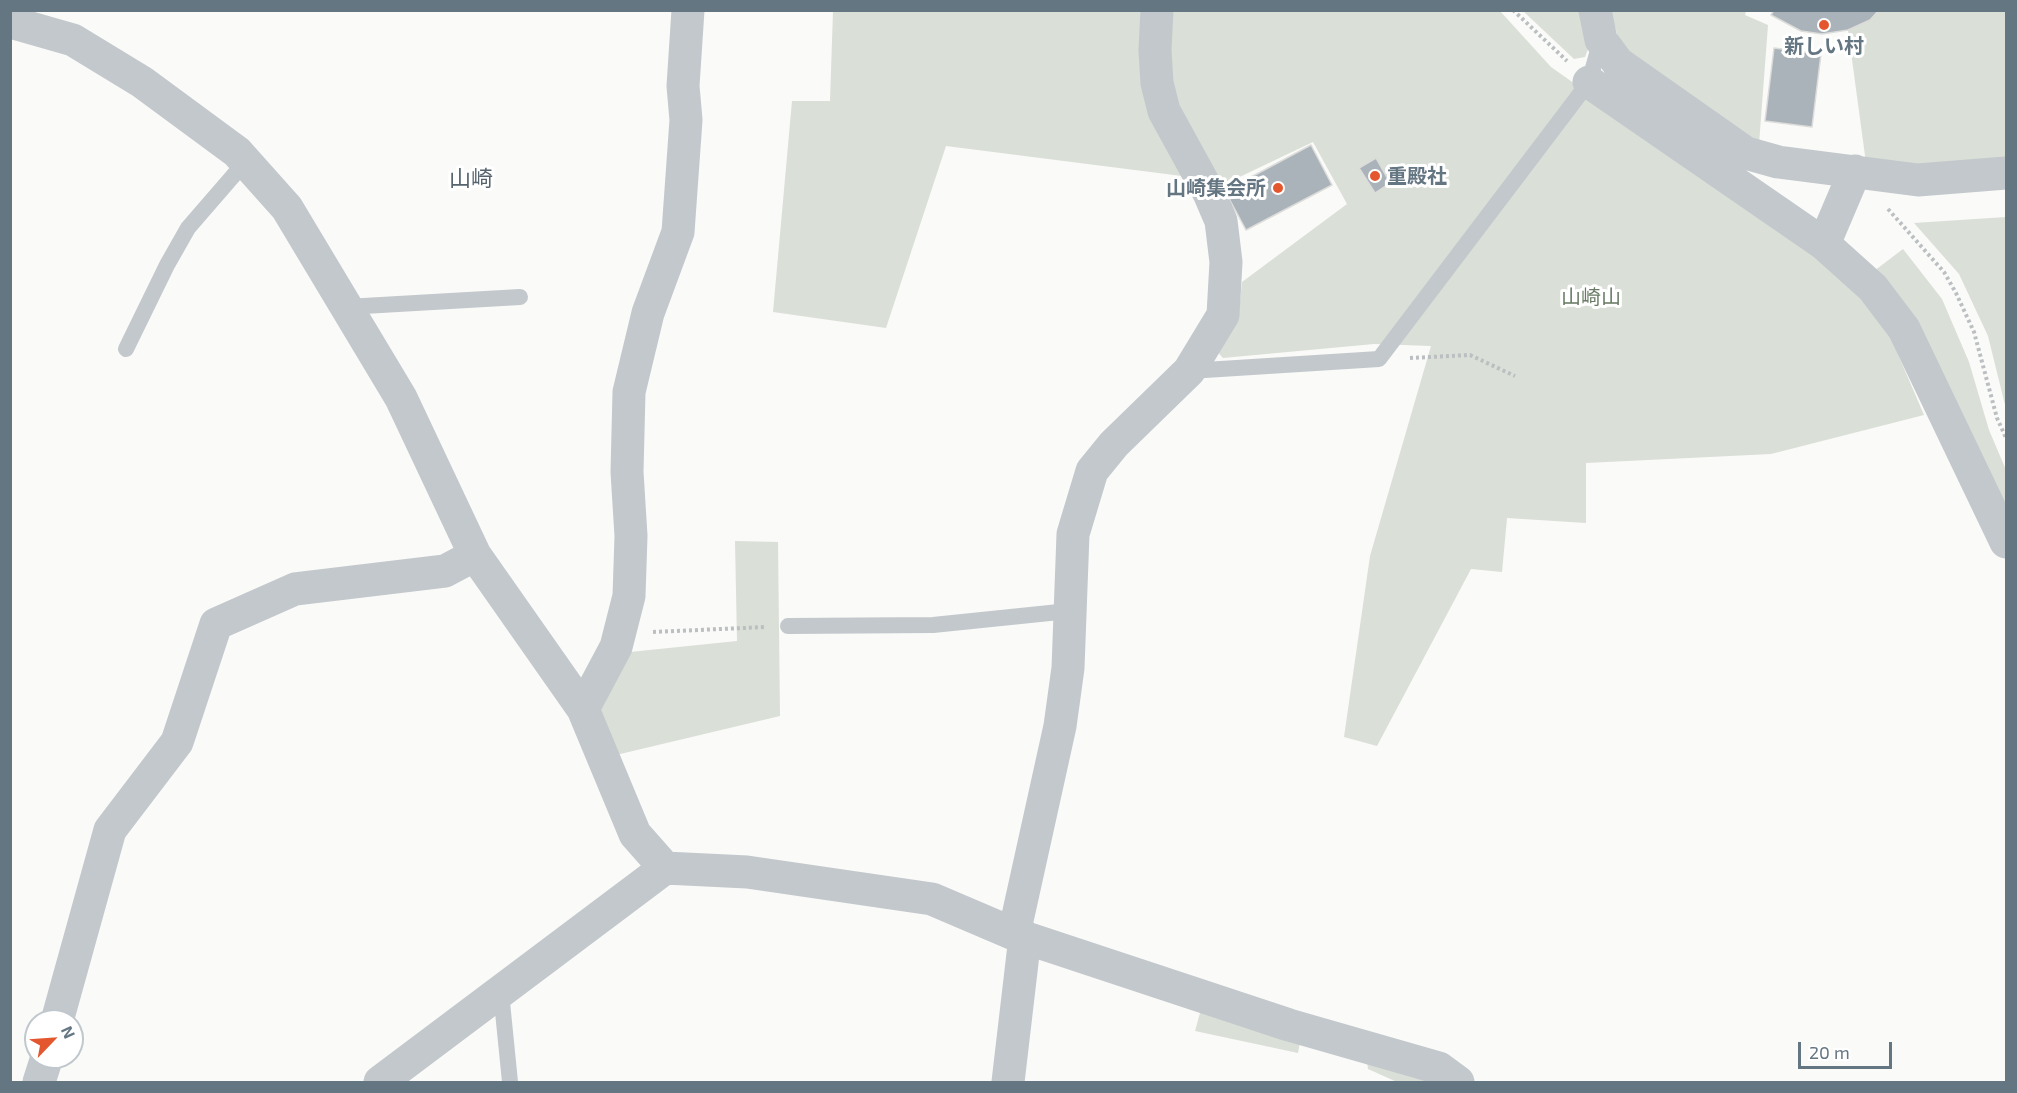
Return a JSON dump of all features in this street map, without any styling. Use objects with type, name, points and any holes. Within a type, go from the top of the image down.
[{"type":"street","points":[[583,709],[616,647],[629,596],[631,536],[627,472],[629,392],[648,313],[678,232],[686,120],[683,86],[688,10]]},
{"type":"street","points":[[1008,1083],[1020,936],[1060,726],[1068,668],[1073,534],[1092,471],[1114,444],[1189,371],[1223,315],[1226,262],[1221,221],[1209,193],[1164,111],[1157,83],[1155,50],[1157,10]]},
{"type":"street","points":[[10,22],[73,40],[142,82],[237,152],[287,208],[401,398],[475,555],[583,709],[634,834],[664,868]]},
{"type":"street","points":[[1598,25],[1618,63],[1746,153],[1778,162],[1918,180],[2007,173]]},
{"type":"street","points":[[1589,82],[1824,244],[1873,288],[1905,329],[2007,543]]},
{"type":"street","points":[[1824,244],[1855,171]]},
{"type":"street","points":[[60,1009],[110,831],[177,742],[216,624],[295,589],[445,571],[475,555]]},
{"type":"street","points":[[380,1083],[664,868],[747,872],[932,899],[1020,936],[1289,1025],[1439,1068],[1458,1083]]},
{"type":"lane","points":[[1189,371],[1379,359],[1589,82],[1598,25]]},
{"type":"lane","points":[[126,349],[167,265],[188,228],[246,161]]},
{"type":"lane","points":[[346,307],[520,297]]},
{"type":"lane","points":[[788,626],[933,625],[1069,611]]},
{"type":"lane","points":[[501,992],[510,1083]]},
{"type":"path","points":[[1513,10],[1589,82]]},
{"type":"path","points":[[1855,171],[1944,272],[1956,293],[1974,332],[1996,418],[2007,438]]},
{"type":"path","points":[[1379,359],[1470,355],[1515,376]]},
{"type":"path","points":[[620,633],[788,626]]},
{"type":"green space","name":"山崎山","points":[[833,11],[1500,11],[1551,67],[1816,254],[1862,299],[1891,338],[1924,415],[1771,454],[1586,463],[1586,523],[1507,518],[1502,572],[1471,569],[1377,746],[1344,737],[1370,556],[1431,346],[1374,344],[1223,358],[1215,349],[1239,311],[1242,282],[1347,204],[1313,142],[1229,182],[946,146],[886,328],[773,312],[792,101],[830,101]]},
{"type":"green space","points":[[1523,11],[1582,11],[1590,44],[1585,57],[1574,59]]},
{"type":"green space","points":[[1610,11],[1746,11],[1745,15],[1768,25],[1759,144],[1626,50],[1618,37]]},
{"type":"green space","points":[[1879,11],[2006,11],[2006,162],[1917,168],[1866,163],[1848,30],[1870,20]]},
{"type":"green space","points":[[2006,217],[2006,409],[1988,336],[1959,274],[1914,223]]},
{"type":"green space","points":[[1903,249],[1942,299],[1969,362],[1989,430],[2006,470],[2006,516],[1874,271]]},
{"type":"green space","points":[[735,541],[778,542],[780,716],[616,755],[599,711],[630,652],[737,641]]},
{"type":"green space","points":[[1203,1002],[1442,1082],[1397,1082],[1368,1069],[1367,1061],[1300,1042],[1298,1053],[1195,1031]]},
{"type":"building","name":"新しい村","points":[[1774,10],[1879,10],[1870,20],[1848,30],[1822,34],[1801,31],[1771,15]]},
{"type":"building","points":[[1774,48],[1821,54],[1812,127],[1765,121]]},
{"type":"building","name":"山崎集会所","points":[[1311,145],[1332,185],[1246,230],[1225,191]]},
{"type":"building","name":"重殿社","points":[[1376,158],[1390,183],[1375,193],[1359,168]]},
{"type":"place","name":"新しい村","points":[[1824,25]]},
{"type":"place","name":"重殿社","points":[[1375,176]]},
{"type":"place","name":"山崎集会所","points":[[1278,188]]},
{"type":"district","name":"山崎","points":[[471,179]]}]
